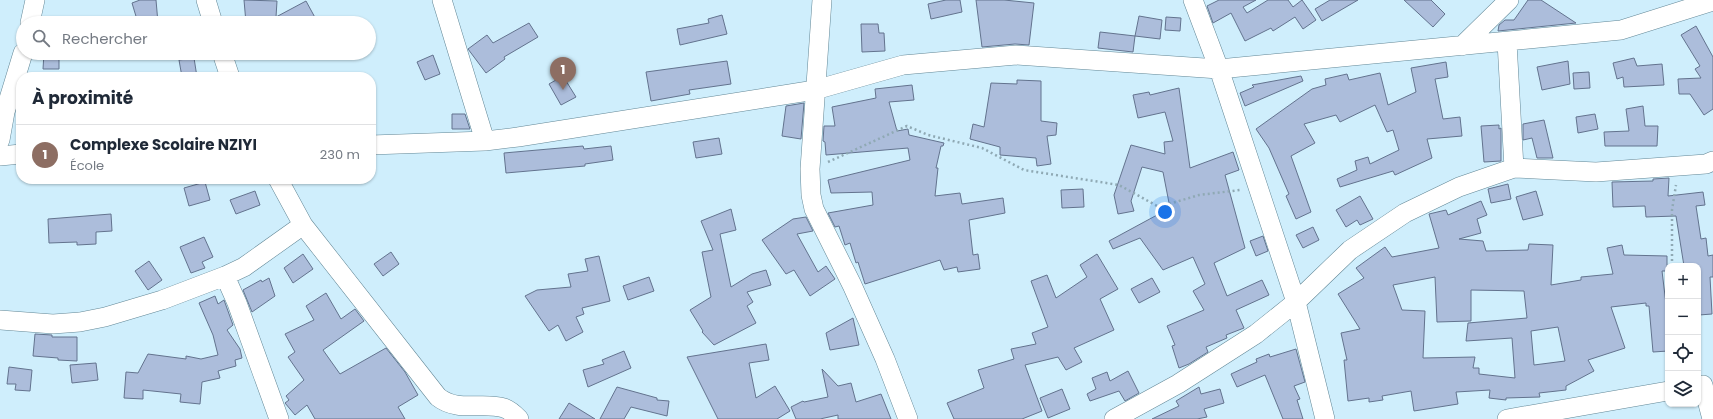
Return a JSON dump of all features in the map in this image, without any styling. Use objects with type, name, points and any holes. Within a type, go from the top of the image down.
[{"type":"street","points":[[32,16],[35,0]]},
{"type":"street","points":[[206,0],[211,16]]},
{"type":"street","points":[[442,0],[485,141]]},
{"type":"street","points":[[822,0],[810,169],[811,195],[814,209],[852,285],[886,359],[908,419]]},
{"type":"street","points":[[1193,0],[1219,70],[1296,302],[1325,419]]},
{"type":"street","points":[[1462,46],[1509,0]]},
{"type":"street","points":[[376,145],[485,141],[518,137],[815,90],[903,65],[1016,55],[1219,70],[1621,30],[1713,1]]},
{"type":"street","points":[[1507,42],[1514,168]]},
{"type":"street","points":[[17,72],[21,60]]},
{"type":"street","points":[[224,60],[228,72]]},
{"type":"street","points":[[0,140],[5,112],[16,76]]},
{"type":"street","points":[[0,156],[16,154]]},
{"type":"street","points":[[1114,419],[1185,380],[1256,334],[1296,302],[1350,250],[1405,213],[1458,187],[1514,168],[1596,172],[1706,164],[1713,161]]},
{"type":"street","points":[[281,184],[303,225],[438,397],[445,402],[453,404],[504,408],[519,419]]},
{"type":"street","points":[[0,320],[53,324],[80,322],[105,317],[162,300],[244,267],[303,225]]},
{"type":"street","points":[[224,276],[238,303],[279,419]]},
{"type":"street","points":[[1705,384],[1712,419]]},
{"type":"street","points":[[1507,419],[1665,392]]},
{"type":"path","points":[[810,169],[907,126],[928,135],[982,148],[1024,170],[1119,185],[1159,206],[1199,195],[1258,187]]},
{"type":"path","points":[[1672,263],[1672,210],[1678,166]]},
{"type":"building","points":[[140,0],[156,0],[157,16],[136,16],[132,3]]},
{"type":"building","points":[[244,0],[277,1],[276,16],[245,16]]},
{"type":"building","points":[[946,0],[960,0],[962,12],[931,19],[928,4]]},
{"type":"building","points":[[976,0],[1004,0],[1034,3],[1029,45],[1015,44],[982,47]]},
{"type":"building","points":[[1219,0],[1256,0],[1243,7],[1247,13],[1268,0],[1288,0],[1293,7],[1302,0],[1316,20],[1303,29],[1295,17],[1273,31],[1271,28],[1245,41],[1231,13],[1213,23],[1207,6]]},
{"type":"building","points":[[1330,0],[1358,0],[1322,21],[1315,9]]},
{"type":"building","points":[[1404,0],[1431,0],[1445,14],[1433,27]]},
{"type":"building","points":[[1528,0],[1541,0],[1576,23],[1498,31],[1499,25],[1505,20],[1514,20]]},
{"type":"building","points":[[306,1],[314,16],[278,16]]},
{"type":"building","points":[[722,15],[727,34],[680,45],[677,29],[709,23],[708,19]]},
{"type":"building","points":[[1139,16],[1162,20],[1160,39],[1135,36]]},
{"type":"building","points":[[1166,17],[1181,18],[1180,31],[1165,30]]},
{"type":"building","points":[[529,23],[538,37],[504,57],[505,59],[486,73],[468,49],[487,35],[493,43]]},
{"type":"building","points":[[861,24],[878,24],[879,33],[884,33],[885,51],[862,52]]},
{"type":"building","points":[[1696,26],[1713,57],[1713,109],[1704,115],[1690,94],[1679,94],[1678,79],[1701,78],[1695,69],[1700,66],[1681,35]]},
{"type":"building","points":[[1100,32],[1135,36],[1133,52],[1098,48]]},
{"type":"building","points":[[433,55],[440,74],[425,80],[417,62]]},
{"type":"building","points":[[1634,58],[1637,66],[1662,64],[1664,85],[1624,87],[1623,77],[1617,79],[1613,63]]},
{"type":"building","points":[[44,60],[59,60],[59,69],[43,69]]},
{"type":"building","points":[[179,60],[194,60],[196,72],[181,72]]},
{"type":"building","points":[[727,61],[731,84],[689,90],[690,94],[651,101],[646,72]]},
{"type":"building","points":[[1568,61],[1570,84],[1542,90],[1537,67]]},
{"type":"building","points":[[1446,62],[1448,77],[1435,79],[1443,119],[1460,117],[1462,136],[1427,139],[1432,158],[1395,175],[1393,171],[1340,187],[1337,179],[1357,170],[1355,161],[1368,157],[1370,164],[1399,150],[1393,130],[1387,132],[1375,105],[1340,122],[1336,115],[1304,124],[1315,143],[1291,156],[1311,212],[1296,219],[1286,196],[1289,194],[1269,148],[1256,129],[1312,89],[1326,85],[1325,79],[1347,74],[1349,80],[1380,73],[1388,105],[1416,92],[1411,68]]},
{"type":"building","points":[[1589,72],[1590,88],[1574,89],[1573,73]]},
{"type":"building","points":[[563,76],[576,97],[561,105],[549,84]]},
{"type":"building","points":[[1301,76],[1303,81],[1245,106],[1240,93],[1254,87],[1252,85]]},
{"type":"building","points":[[1017,80],[1041,81],[1041,121],[1057,123],[1056,135],[1047,136],[1051,164],[1037,166],[1036,158],[1000,155],[1000,147],[970,139],[973,124],[984,127],[991,83],[1017,84]]},
{"type":"building","points":[[912,85],[914,100],[889,102],[897,131],[908,129],[909,135],[944,143],[943,146],[941,146],[936,168],[938,168],[935,196],[960,193],[962,204],[1003,198],[1005,213],[969,220],[973,255],[978,254],[980,269],[958,272],[957,267],[944,270],[940,260],[865,284],[858,262],[856,263],[850,243],[845,245],[839,226],[835,227],[828,213],[873,205],[872,192],[831,193],[828,180],[910,160],[908,148],[826,155],[825,142],[823,141],[824,126],[835,126],[832,107],[876,98],[875,89]]},
{"type":"building","points":[[1179,88],[1190,168],[1233,152],[1239,170],[1225,175],[1245,248],[1214,263],[1227,296],[1262,280],[1269,295],[1236,310],[1244,328],[1226,335],[1227,338],[1206,347],[1208,352],[1189,364],[1179,368],[1172,346],[1175,345],[1167,326],[1204,310],[1193,291],[1205,284],[1193,257],[1163,270],[1140,238],[1113,249],[1109,241],[1170,208],[1163,172],[1142,167],[1131,201],[1134,211],[1118,214],[1114,195],[1131,145],[1165,154],[1164,142],[1173,141],[1165,112],[1138,118],[1133,95],[1149,92],[1150,95]]},
{"type":"building","points":[[804,103],[801,139],[782,136],[786,106]]},
{"type":"building","points":[[1643,106],[1645,126],[1658,126],[1657,146],[1605,146],[1604,132],[1629,131],[1626,109]]},
{"type":"building","points":[[452,114],[465,114],[470,129],[452,129]]},
{"type":"building","points":[[1595,114],[1598,129],[1578,133],[1576,117]]},
{"type":"building","points":[[1544,120],[1553,158],[1537,158],[1532,138],[1523,140],[1523,124]]},
{"type":"building","points":[[1499,125],[1499,129],[1501,128],[1501,161],[1484,162],[1481,126]]},
{"type":"building","points":[[719,138],[722,154],[696,158],[693,142]]},
{"type":"building","points":[[583,146],[584,149],[611,146],[613,160],[585,164],[585,166],[506,173],[504,153]]},
{"type":"building","points":[[1669,178],[1668,196],[1703,192],[1705,205],[1696,206],[1701,239],[1706,238],[1708,256],[1713,255],[1713,277],[1710,277],[1712,314],[1701,315],[1701,263],[1684,263],[1676,216],[1646,217],[1645,206],[1613,207],[1612,182],[1653,181],[1653,179]]},
{"type":"building","points":[[198,184],[206,184],[210,200],[189,206],[184,188]]},
{"type":"building","points":[[1508,184],[1511,199],[1491,203],[1488,189]]},
{"type":"building","points":[[1083,189],[1084,207],[1062,208],[1061,190]]},
{"type":"building","points":[[255,191],[260,205],[236,214],[230,200]]},
{"type":"building","points":[[1536,191],[1543,215],[1523,220],[1516,197]]},
{"type":"building","points":[[1360,196],[1373,219],[1360,225],[1357,220],[1346,227],[1336,210]]},
{"type":"building","points":[[1481,201],[1487,215],[1477,219],[1481,233],[1459,239],[1483,241],[1486,251],[1528,250],[1529,244],[1553,245],[1551,285],[1581,280],[1581,277],[1613,274],[1607,248],[1622,245],[1624,255],[1667,256],[1665,271],[1662,271],[1665,296],[1665,351],[1653,352],[1649,306],[1646,306],[1646,303],[1611,307],[1625,348],[1588,360],[1594,371],[1566,386],[1566,390],[1539,393],[1540,397],[1506,398],[1506,400],[1489,398],[1490,390],[1456,392],[1458,404],[1414,411],[1411,391],[1382,396],[1383,400],[1369,402],[1369,398],[1348,401],[1344,360],[1347,360],[1341,333],[1360,329],[1338,294],[1364,278],[1356,268],[1385,247],[1392,257],[1439,248],[1429,214],[1446,210],[1448,215]],"holes":[[[1435,277],[1437,322],[1471,321],[1471,290],[1524,291],[1527,318],[1468,323],[1466,341],[1512,338],[1515,378],[1479,374],[1479,368],[1473,368],[1475,357],[1423,358],[1425,311],[1402,310],[1393,285]],[[1558,327],[1565,361],[1534,365],[1531,331]]]},
{"type":"building","points":[[731,209],[736,230],[720,234],[731,287],[752,274],[766,270],[771,285],[747,292],[753,302],[747,306],[756,323],[714,345],[702,332],[703,331],[690,310],[711,297],[702,252],[713,250],[701,221]]},
{"type":"building","points":[[111,214],[112,231],[96,232],[96,244],[77,245],[77,242],[49,243],[48,219]]},
{"type":"building","points":[[806,217],[813,231],[797,234],[818,272],[826,266],[835,279],[810,296],[794,270],[786,274],[762,240],[793,219]]},
{"type":"building","points":[[1313,227],[1319,240],[1303,248],[1296,235]]},
{"type":"building","points":[[1263,236],[1268,251],[1256,256],[1250,241]]},
{"type":"building","points":[[204,237],[213,257],[202,262],[205,268],[191,273],[180,247]]},
{"type":"building","points":[[391,252],[399,264],[383,276],[374,264]]},
{"type":"building","points":[[303,254],[313,269],[293,283],[284,268]]},
{"type":"building","points":[[1097,254],[1118,289],[1100,299],[1114,330],[1074,348],[1082,362],[1066,370],[1058,357],[1025,365],[1042,411],[1022,419],[954,419],[947,403],[984,388],[978,370],[1014,359],[1011,349],[1036,344],[1032,333],[1048,327],[1031,281],[1047,275],[1056,298],[1087,277],[1080,265]]},
{"type":"building","points":[[599,256],[610,301],[582,308],[584,314],[576,317],[583,332],[566,341],[558,325],[549,331],[525,296],[537,290],[571,287],[568,274],[588,271],[585,259]]},
{"type":"building","points":[[149,261],[162,280],[148,290],[135,271]]},
{"type":"building","points":[[649,277],[654,291],[628,300],[623,286]]},
{"type":"building","points":[[269,278],[275,296],[252,312],[243,290],[261,280],[262,282]]},
{"type":"building","points":[[1152,278],[1160,292],[1139,303],[1131,289]]},
{"type":"building","points":[[326,293],[341,319],[355,309],[364,321],[323,350],[340,374],[386,348],[405,372],[418,395],[398,407],[405,419],[315,419],[307,405],[295,415],[285,403],[289,400],[286,396],[304,380],[288,357],[295,352],[285,334],[314,320],[306,306]]},
{"type":"building","points":[[215,296],[218,304],[224,300],[233,325],[227,330],[240,349],[242,358],[235,360],[236,366],[218,371],[220,378],[202,382],[200,404],[180,402],[181,394],[143,390],[143,399],[124,398],[126,372],[138,373],[148,354],[186,359],[186,356],[201,359],[218,355],[213,335],[199,303]]},
{"type":"building","points":[[853,318],[859,345],[830,350],[826,333]]},
{"type":"building","points":[[35,334],[52,335],[52,337],[77,337],[77,361],[33,356]]},
{"type":"building","points":[[766,344],[769,360],[749,363],[756,398],[775,386],[790,411],[777,419],[718,419],[687,357]]},
{"type":"building","points":[[1296,349],[1305,382],[1294,386],[1300,399],[1297,400],[1303,419],[1283,419],[1265,375],[1237,387],[1231,374],[1257,362],[1256,359],[1269,354],[1270,357]]},
{"type":"building","points":[[624,351],[631,368],[588,387],[583,370],[604,364],[602,360]]},
{"type":"building","points":[[96,363],[98,380],[72,383],[70,365]]},
{"type":"building","points":[[9,367],[32,370],[30,391],[15,390],[16,384],[7,384]]},
{"type":"building","points":[[822,369],[838,386],[851,383],[856,402],[881,394],[891,419],[838,419],[838,415],[820,419],[796,419],[791,407],[803,401],[828,397]]},
{"type":"building","points":[[1128,371],[1139,393],[1125,401],[1119,391],[1090,401],[1087,394],[1096,389],[1092,378],[1107,372],[1110,381]]},
{"type":"building","points":[[617,387],[657,398],[657,400],[669,401],[667,416],[631,407],[624,419],[600,419]]},
{"type":"building","points":[[1199,387],[1201,394],[1220,389],[1224,403],[1204,409],[1207,417],[1197,419],[1152,419],[1179,406],[1176,401]]},
{"type":"building","points":[[1062,389],[1070,409],[1048,418],[1040,398]]},
{"type":"building","points":[[569,403],[595,419],[559,419]]},
{"type":"place","name":"Complexe Scolaire NZIYI","points":[[563,90]]}]
